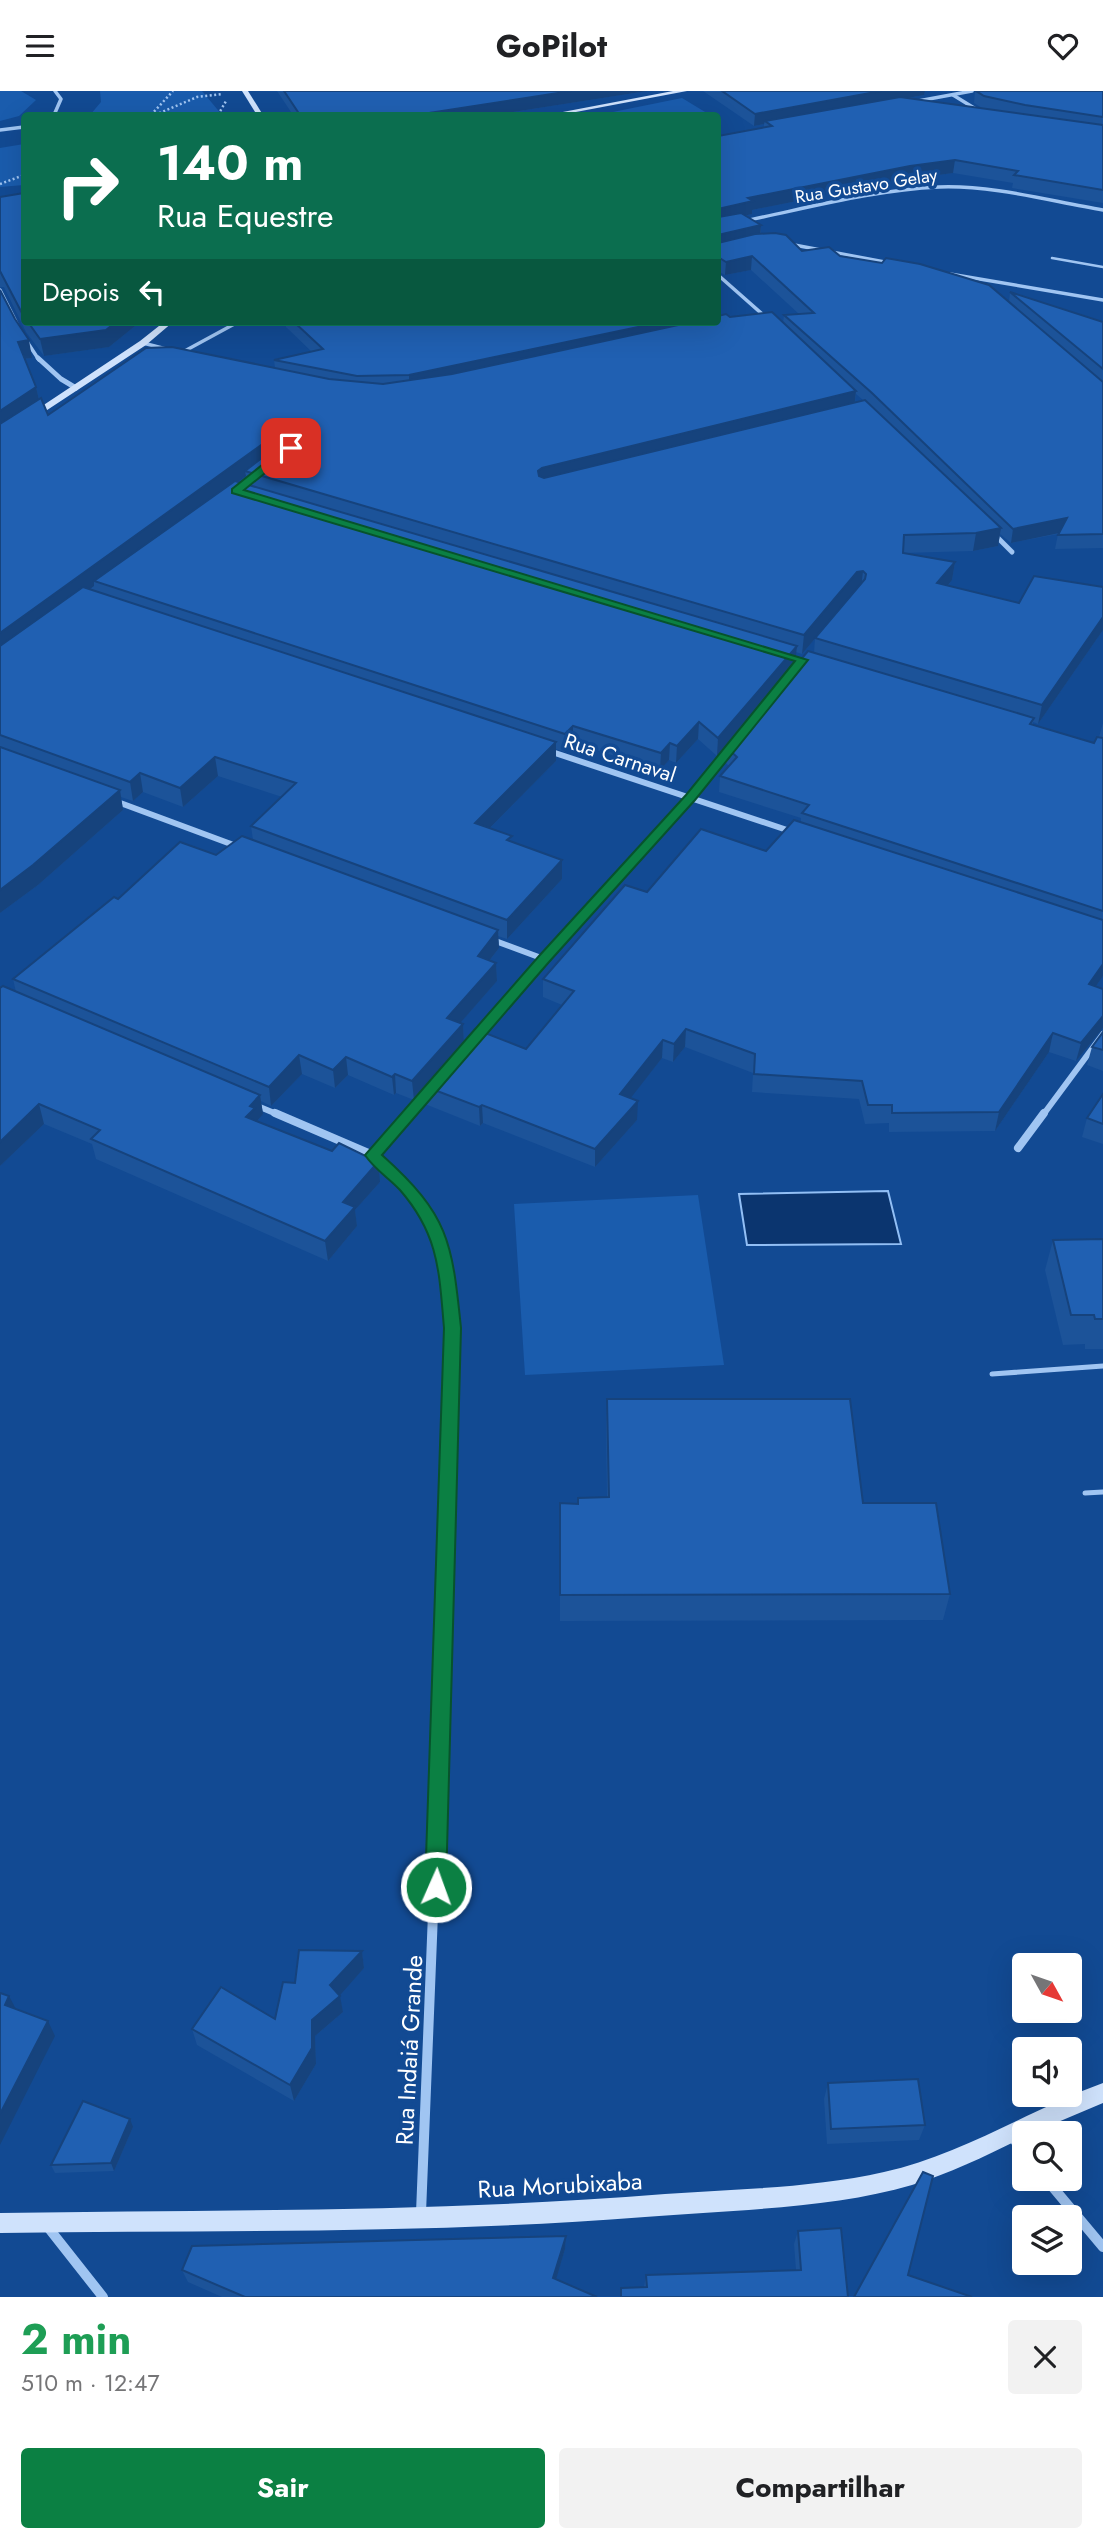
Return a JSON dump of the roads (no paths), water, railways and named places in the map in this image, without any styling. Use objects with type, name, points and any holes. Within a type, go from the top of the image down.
[{"type":"street","points":[[55,91],[61,99],[57,112]]},
{"type":"street","points":[[245,91],[258,112]]},
{"type":"street","points":[[566,112],[666,92],[684,91]]},
{"type":"street","points":[[907,104],[972,91]]},
{"type":"street","points":[[952,95],[981,111]]},
{"type":"street","points":[[0,130],[21,127]]},
{"type":"street","name":"Rua Gustavo Gelay","points":[[752,228],[741,221],[902,191],[941,187],[979,190],[1103,210]]},
{"type":"street","points":[[788,244],[891,263]]},
{"type":"street","points":[[943,273],[1103,300]]},
{"type":"street","points":[[721,278],[777,327]]},
{"type":"street","points":[[968,278],[979,286]]},
{"type":"street","points":[[0,290],[38,361],[62,381],[76,388]]},
{"type":"street","points":[[754,320],[767,318]]},
{"type":"street","points":[[0,438],[144,343],[164,326]]},
{"type":"street","points":[[183,353],[232,326]]},
{"type":"street","points":[[144,343],[194,357]]},
{"type":"street","points":[[983,524],[1012,552]]},
{"type":"street","points":[[472,1042],[691,797],[733,744]]},
{"type":"street","name":"Rua Carnaval","points":[[546,750],[807,836]]},
{"type":"street","points":[[110,799],[244,849]]},
{"type":"street","points":[[481,936],[544,959]]},
{"type":"street","points":[[1018,1148],[1103,1034]]},
{"type":"street","points":[[251,1103],[373,1155],[436,1083]]},
{"type":"street","name":"Rua Indaiá Grande","points":[[373,1155],[404,1184],[432,1220],[446,1262],[453,1328],[439,1805],[421,2218]]},
{"type":"street","name":"Rua Morubixaba","points":[[0,2223],[421,2218],[639,2208],[846,2188],[925,2172],[1064,2106],[1103,2093]]},
{"type":"street","points":[[1008,2133],[1012,2138]]},
{"type":"street","points":[[1056,2191],[1103,2247]]},
{"type":"street","points":[[44,2222],[103,2297]]},
{"type":"lane","points":[[1052,258],[1103,267]]},
{"type":"lane","points":[[992,1374],[1103,1366]]},
{"type":"lane","points":[[1085,1493],[1103,1492]]}]
